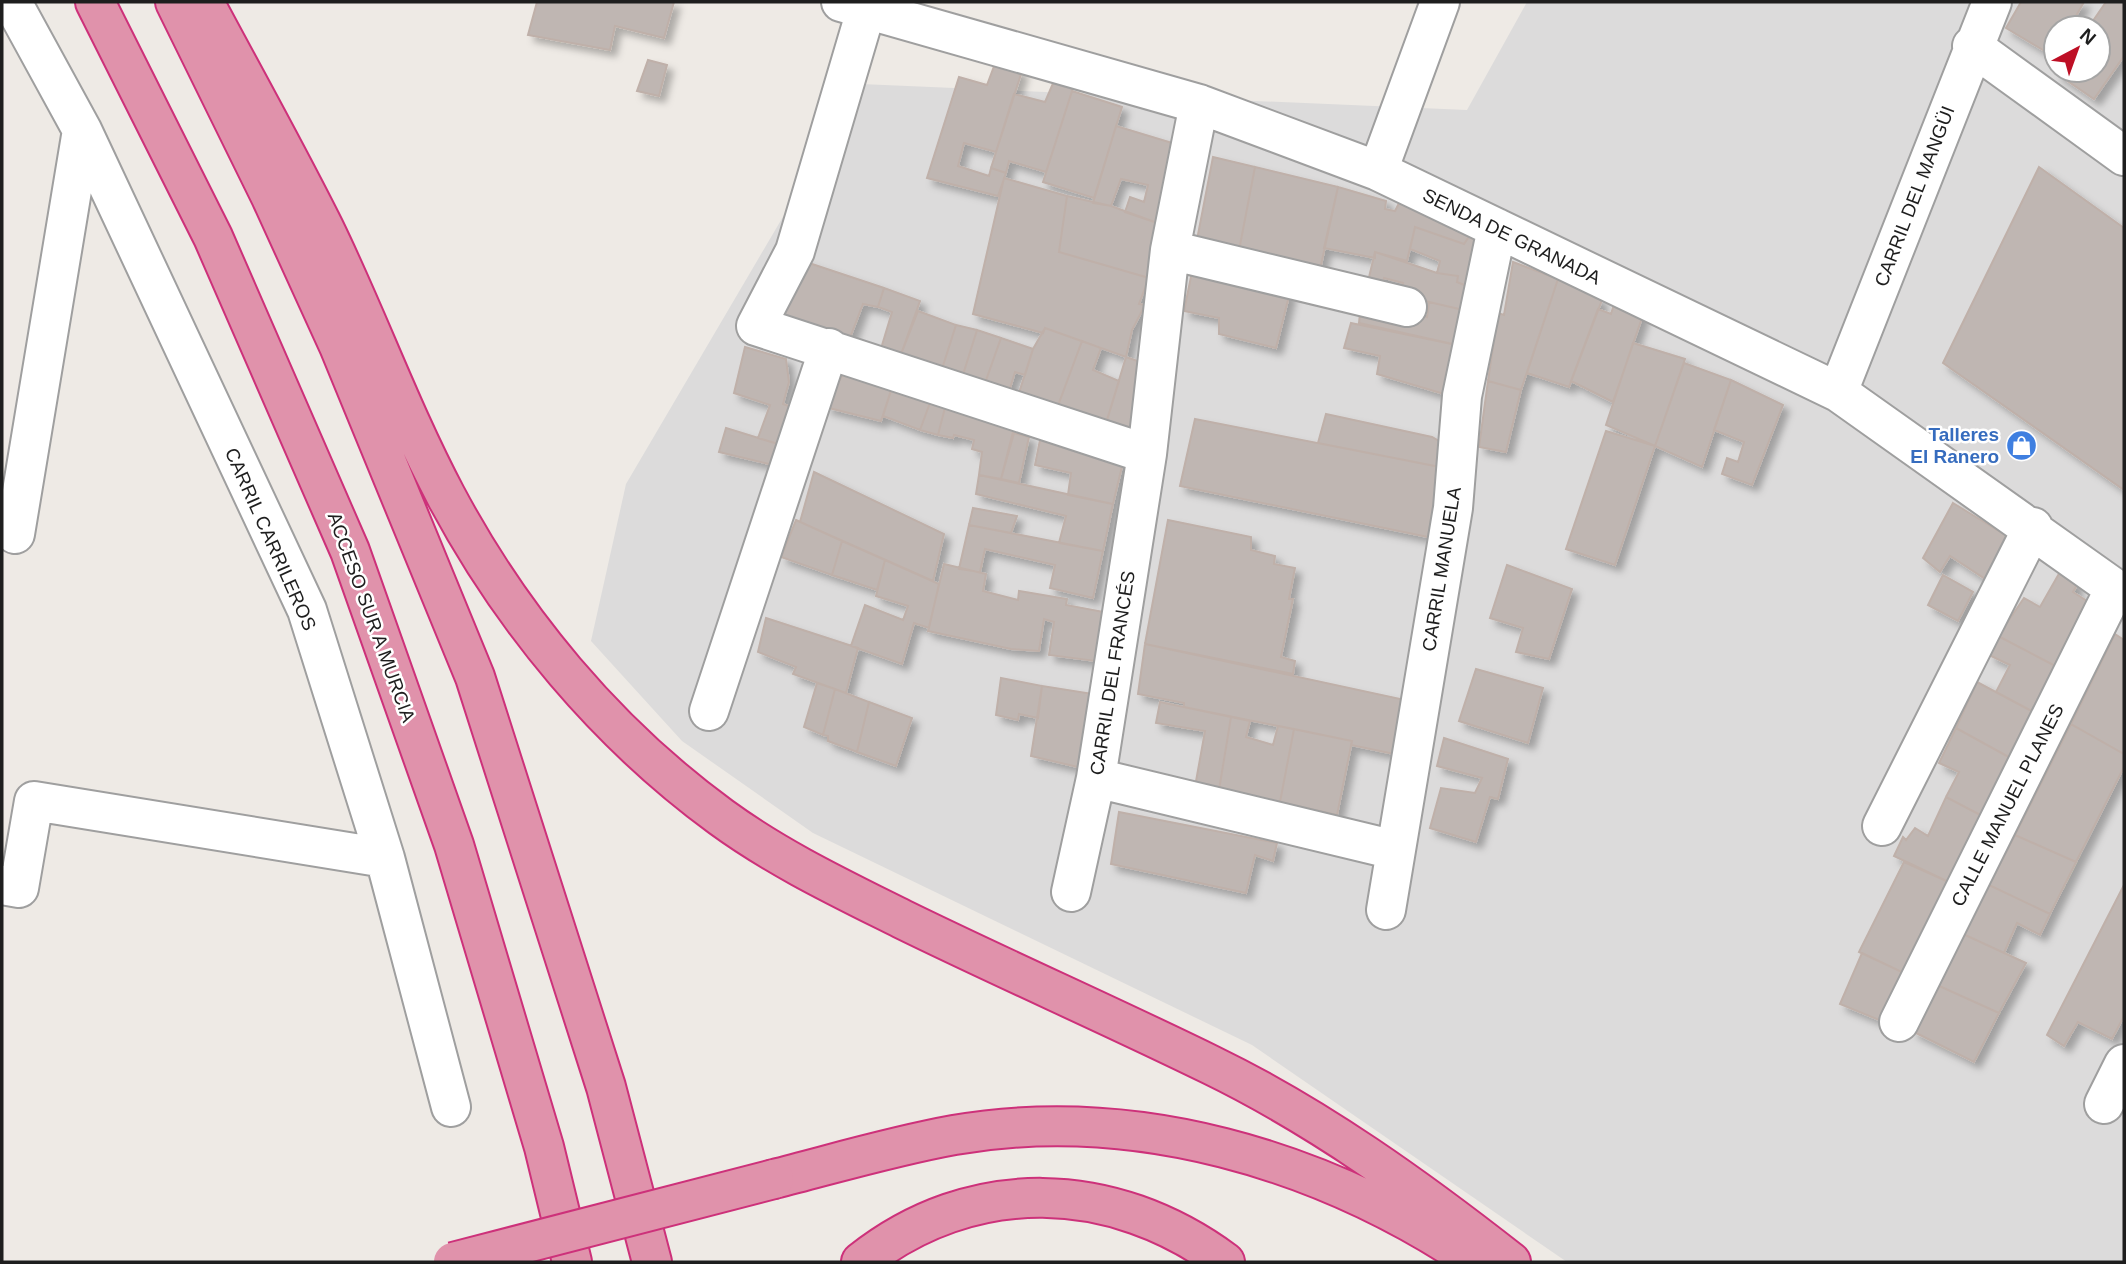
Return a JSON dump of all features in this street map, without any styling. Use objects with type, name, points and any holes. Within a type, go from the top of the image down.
[{"type":"highway","name":"ACCESO SUR A MURCIA","points":[[95,2],[213,237],[350,551],[454,845],[544,1147],[572,1262]]},
{"type":"highway","points":[[175,2],[248,150],[333,334],[475,677],[606,1087],[652,1262]]},
{"type":"highway","points":[[204,2],[324,229],[443,491],[480,557],[527,626],[607,717],[718,815],[771,851],[930,933],[1216,1067],[1278,1101],[1396,1177],[1511,1262]]},
{"type":"highway","points":[[453,1262],[956,1135],[1046,1127],[1115,1129],[1186,1137],[1310,1176],[1381,1206],[1476,1262]]},
{"type":"highway","points":[[861,1262],[881,1246],[924,1223],[1005,1199],[1044,1197],[1083,1199],[1130,1211],[1162,1223],[1200,1244],[1225,1262]]},
{"type":"street","name":"CARRIL CARRILEROS","points":[[12,2],[82,130],[307,610],[385,858],[451,1107]]},
{"type":"street","points":[[1378,171],[1440,2]]},
{"type":"street","name":"CARRIL DEL MANGÜI","points":[[1838,392],[1972,46],[1992,2]]},
{"type":"street","points":[[854,4],[795,251],[756,326],[1147,454]]},
{"type":"street","name":"SENDA DE GRANADA","points":[[854,4],[1199,104],[1378,171],[1838,392],[2033,527],[2120,592]]},
{"type":"street","points":[[1972,46],[2124,156]]},
{"type":"street","name":"CARRIL DEL FRANCÉS","points":[[1071,892],[1096,778],[1147,454],[1170,250],[1199,104]]},
{"type":"street","points":[[15,534],[82,130]]},
{"type":"street","name":"CARRIL MANUELA","points":[[1385,909],[1453,508],[1462,396],[1497,228]]},
{"type":"street","points":[[1170,250],[1407,307]]},
{"type":"street","points":[[709,711],[828,348]]},
{"type":"street","points":[[1882,826],[2033,527]]},
{"type":"street","name":"CALLE MANUEL PLANES","points":[[1899,1022],[2120,592]]},
{"type":"street","points":[[1096,778],[1395,850]]},
{"type":"street","points":[[2,885],[19,888],[34,801],[385,858]]},
{"type":"street","points":[[2104,1104],[2124,1064]]},
{"type":"shaded area","points":[[1527,2],[2124,2],[2124,1262],[1567,1262],[1252,1045],[813,833],[682,741],[591,641],[626,484],[861,84],[1467,110]]},
{"type":"building","points":[[537,2],[674,2],[664,38],[615,26],[610,50],[528,35]]},
{"type":"building","points":[[2021,2],[2084,2],[2077,14],[2042,14],[2042,49],[2006,28]]},
{"type":"building","points":[[2106,2],[2124,2],[2124,56],[2112,73],[2112,14],[2098,14]]},
{"type":"building","points":[[648,60],[667,65],[659,96],[637,91]]},
{"type":"building","points":[[996,61],[1022,71],[996,152],[964,143],[958,166],[989,176],[991,168],[1006,173],[998,196],[927,178],[959,77],[987,85]]},
{"type":"building","points":[[1054,81],[1073,88],[1046,172],[1009,161],[1006,173],[991,168],[1014,94],[1045,102]]},
{"type":"building","points":[[2072,84],[2104,84],[2094,99]]},
{"type":"building","points":[[1072,91],[1122,107],[1094,198],[1043,182]]},
{"type":"building","points":[[1116,126],[1182,146],[1166,226],[1125,212],[1130,197],[1144,202],[1148,185],[1121,179],[1111,206],[1093,203]]},
{"type":"building","points":[[1213,157],[1255,167],[1237,261],[1195,250]]},
{"type":"building","points":[[1255,167],[1338,187],[1318,279],[1237,261]]},
{"type":"building","points":[[2039,167],[2124,228],[2124,490],[1943,363]]},
{"type":"building","points":[[1004,178],[1067,196],[1059,252],[1149,278],[1139,304],[1145,305],[1132,330],[1126,357],[1045,328],[1043,333],[973,314]]},
{"type":"building","points":[[1338,187],[1386,201],[1385,209],[1395,211],[1403,195],[1472,232],[1464,244],[1415,227],[1407,261],[1375,252],[1375,258],[1324,248]]},
{"type":"building","points":[[1067,196],[1111,206],[1166,226],[1149,278],[1059,252]]},
{"type":"building","points":[[1415,227],[1464,244],[1472,232],[1489,240],[1477,290],[1457,282],[1458,276],[1437,273],[1440,261],[1410,249]]},
{"type":"building","points":[[1375,252],[1437,273],[1458,276],[1457,282],[1477,290],[1472,312],[1399,295],[1403,283],[1384,278],[1382,292],[1366,290]]},
{"type":"building","points":[[803,261],[884,288],[878,307],[863,304],[848,343],[780,315]]},
{"type":"building","points":[[1513,262],[1558,279],[1521,390],[1488,381],[1498,313],[1504,315]]},
{"type":"building","points":[[1193,267],[1290,292],[1276,348],[1219,334],[1219,318],[1184,311]]},
{"type":"building","points":[[1558,279],[1602,300],[1569,387],[1527,373]]},
{"type":"building","points":[[884,288],[920,301],[900,357],[880,352],[892,312],[878,307]]},
{"type":"building","points":[[1616,298],[1644,312],[1613,402],[1571,381],[1598,309],[1611,314]]},
{"type":"building","points":[[1429,302],[1472,312],[1466,347],[1359,323],[1361,304],[1427,317]]},
{"type":"building","points":[[918,311],[956,325],[941,372],[900,357]]},
{"type":"building","points":[[1351,323],[1466,347],[1454,397],[1377,374],[1380,356],[1344,348]]},
{"type":"building","points":[[956,325],[977,330],[962,378],[941,372]]},
{"type":"building","points":[[1045,328],[1082,341],[1056,411],[1018,396],[1033,349]]},
{"type":"building","points":[[977,330],[1001,338],[984,386],[962,378]]},
{"type":"building","points":[[1001,338],[1033,349],[1025,375],[1015,372],[1008,395],[984,386]]},
{"type":"building","points":[[1082,341],[1101,348],[1093,370],[1119,381],[1104,430],[1056,411]]},
{"type":"building","points":[[1633,343],[1685,359],[1655,446],[1606,425]]},
{"type":"building","points":[[745,347],[786,359],[789,382],[783,404],[789,406],[778,444],[758,438],[770,405],[734,393]]},
{"type":"building","points":[[1126,357],[1149,365],[1131,441],[1104,430]]},
{"type":"building","points":[[1684,363],[1731,380],[1702,467],[1655,446]]},
{"type":"building","points":[[847,367],[894,381],[881,421],[825,407]]},
{"type":"building","points":[[1731,380],[1783,405],[1752,485],[1722,474],[1727,458],[1738,462],[1744,442],[1714,430]]},
{"type":"building","points":[[894,381],[934,392],[920,430],[883,416]]},
{"type":"building","points":[[1488,381],[1521,390],[1506,452],[1479,447]]},
{"type":"building","points":[[934,392],[948,396],[938,435],[920,430]]},
{"type":"building","points":[[948,396],[1015,424],[1001,479],[979,475],[982,452],[972,449],[974,440],[954,435],[953,438],[938,435]]},
{"type":"building","points":[[1326,414],[1432,437],[1446,445],[1440,467],[1318,443]]},
{"type":"building","points":[[1195,419],[1440,467],[1428,537],[1180,486]]},
{"type":"building","points":[[726,428],[778,444],[773,465],[719,452]]},
{"type":"building","points":[[1606,431],[1655,446],[1615,565],[1566,549]]},
{"type":"building","points":[[1014,433],[1029,437],[1019,483],[1001,479]]},
{"type":"building","points":[[1040,440],[1124,458],[1113,504],[1068,495],[1071,473],[1035,465]]},
{"type":"building","points":[[814,472],[944,534],[933,581],[800,522]]},
{"type":"building","points":[[979,475],[1113,504],[1103,551],[1059,543],[1066,516],[976,494]]},
{"type":"building","points":[[1953,503],[2020,544],[1996,586],[1950,556],[1940,572],[1923,558]]},
{"type":"building","points":[[973,508],[1017,516],[1011,533],[969,525]]},
{"type":"building","points":[[796,520],[842,541],[832,575],[781,557]]},
{"type":"building","points":[[1168,520],[1251,537],[1251,550],[1275,556],[1274,564],[1295,568],[1289,599],[1293,599],[1281,657],[1295,661],[1293,674],[1145,644]]},
{"type":"building","points":[[969,525],[1103,551],[1093,598],[1050,588],[1055,565],[985,549],[980,572],[959,569]]},
{"type":"building","points":[[842,541],[885,560],[877,590],[832,575]]},
{"type":"building","points":[[885,560],[939,584],[929,628],[914,623],[902,664],[851,646],[865,605],[903,620],[908,606],[876,596]]},
{"type":"building","points":[[944,564],[986,574],[983,591],[1018,600],[1019,591],[1067,599],[1066,605],[1109,613],[1103,662],[1049,655],[1054,622],[1044,619],[1039,651],[1011,649],[928,631]]},
{"type":"building","points":[[1507,565],[1572,589],[1549,659],[1516,652],[1523,628],[1490,618]]},
{"type":"building","points":[[2060,572],[2078,583],[2073,592],[2095,606],[2063,670],[1998,636],[2024,598],[2040,607]]},
{"type":"building","points":[[1943,575],[1973,592],[1958,621],[1928,605]]},
{"type":"building","points":[[766,618],[858,648],[846,693],[793,674],[796,667],[758,652]]},
{"type":"building","points":[[2115,634],[2124,640],[2124,754],[2071,724]]},
{"type":"building","points":[[1998,636],[2063,670],[2039,715],[1996,692],[2010,665],[1989,655]]},
{"type":"building","points":[[1145,644],[1414,702],[1404,756],[1351,745],[1352,741],[1184,707],[1184,703],[1138,694]]},
{"type":"building","points":[[1476,669],[1543,688],[1528,743],[1459,721]]},
{"type":"building","points":[[1001,678],[1042,686],[1038,718],[1019,714],[1018,720],[996,715]]},
{"type":"building","points":[[1977,682],[2039,715],[2016,761],[1956,728]]},
{"type":"building","points":[[817,683],[835,689],[823,735],[804,727]]},
{"type":"building","points":[[1042,686],[1093,694],[1082,768],[1031,756]]},
{"type":"building","points":[[835,689],[869,702],[857,752],[828,741],[828,736],[823,735]]},
{"type":"building","points":[[869,702],[912,718],[896,766],[857,752]]},
{"type":"building","points":[[1160,702],[1231,717],[1219,790],[1195,787],[1205,731],[1156,723]]},
{"type":"building","points":[[1231,717],[1250,721],[1246,737],[1273,745],[1278,726],[1294,729],[1280,802],[1219,790]]},
{"type":"building","points":[[2071,724],[2124,754],[2124,767],[2076,862],[2015,835]]},
{"type":"building","points":[[1956,728],[2016,761],[1988,819],[1946,797],[1959,772],[1939,763]]},
{"type":"building","points":[[1294,729],[1352,741],[1337,815],[1280,802]]},
{"type":"building","points":[[1444,738],[1508,759],[1498,799],[1490,797],[1476,842],[1430,828],[1441,788],[1475,793],[1482,778],[1437,766]]},
{"type":"building","points":[[1946,797],[1988,819],[1953,884],[1894,856],[1903,837],[1906,840],[1915,828],[1928,836]]},
{"type":"building","points":[[1119,812],[1277,843],[1273,861],[1255,855],[1246,893],[1111,864]]},
{"type":"building","points":[[2015,835],[2076,862],[2050,914],[1989,885]]},
{"type":"building","points":[[1904,862],[1953,884],[1906,974],[1859,952]]},
{"type":"building","points":[[1989,885],[2050,914],[2040,935],[2017,923],[2004,953],[1963,934]]},
{"type":"building","points":[[2124,885],[2124,1016],[2112,1039],[2078,1022],[2064,1046],[2047,1035]]},
{"type":"building","points":[[1963,934],[2026,963],[1999,1013],[1937,985]]},
{"type":"building","points":[[1862,953],[1906,974],[1884,1022],[1840,1004]]},
{"type":"building","points":[[1937,985],[1999,1013],[1974,1062],[1912,1031]]},
{"type":"place","name":"Talleres El Ranero","points":[[2022,445]]}]
